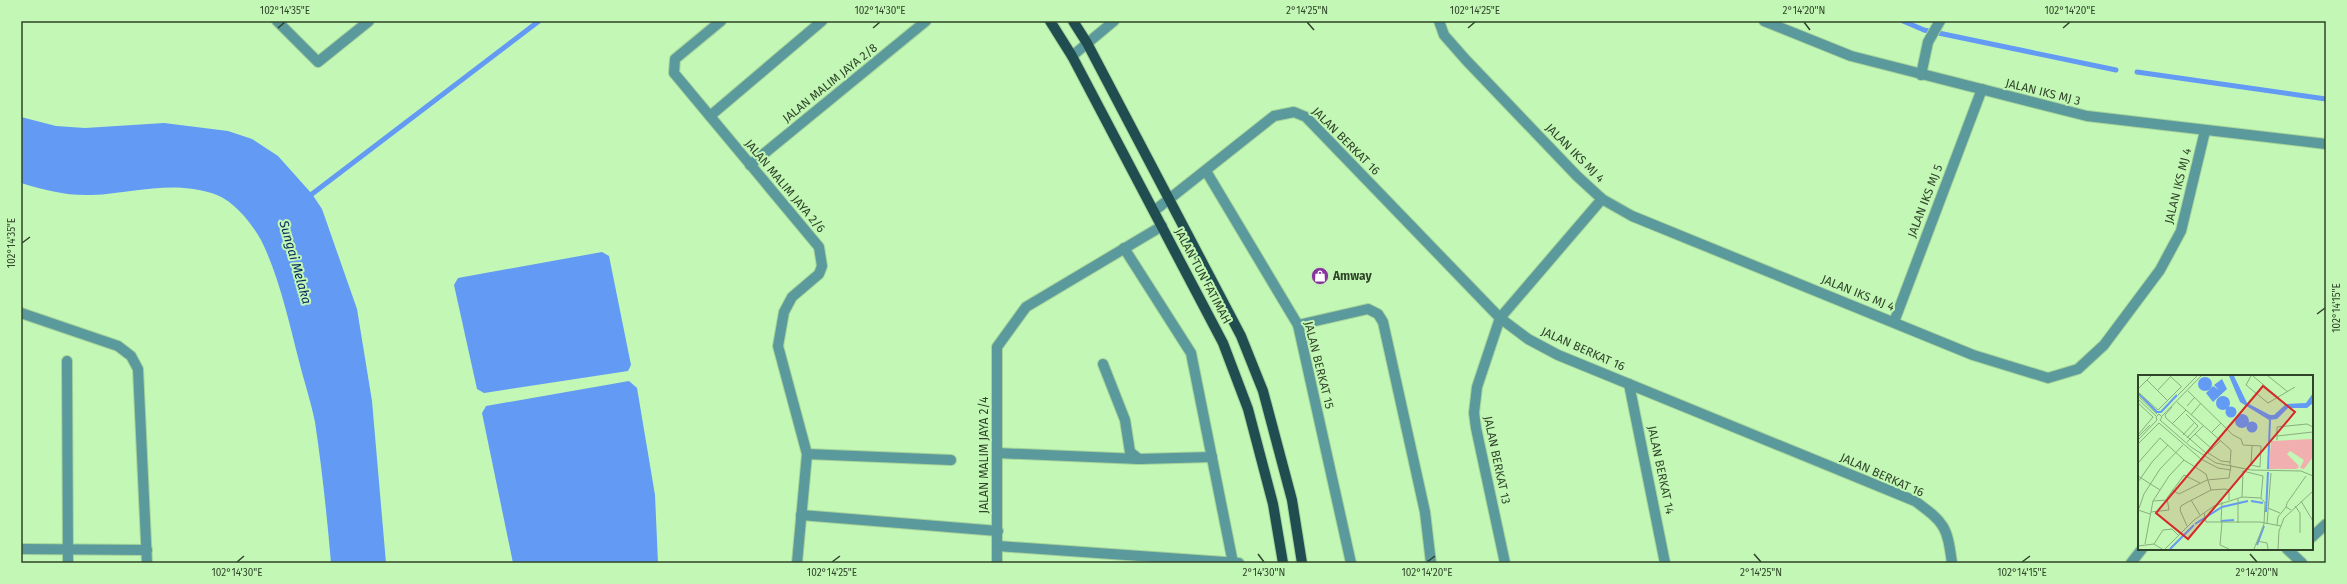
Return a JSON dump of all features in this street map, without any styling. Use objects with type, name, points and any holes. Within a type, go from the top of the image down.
[{"type":"main road","name":"JALAN TUN FATIMAH","points":[[1050,21],[1072,56],[1223,343],[1244,396],[1273,504],[1283,563]]},
{"type":"main road","name":"JALAN TUN FATIMAH","points":[[1073,21],[1087,44],[1241,336],[1263,391],[1292,500],[1302,563]]},
{"type":"street","points":[[277,21],[318,62],[369,21]]},
{"type":"street","name":"JALAN MALIM JAYA 2/6","points":[[721,21],[675,59],[674,73],[819,247],[822,258],[822,266],[819,274],[792,298],[784,312],[778,346],[807,454],[797,563]]},
{"type":"street","points":[[710,116],[822,21]]},
{"type":"street","name":"JALAN MALIM JAYA 2/8","points":[[750,165],[926,21]]},
{"type":"street","name":"JALAN IKS MJ 4","points":[[1439,21],[1444,35],[1466,60],[1602,199],[1632,216],[1973,355],[2048,378],[2078,369],[2104,345],[2155,276],[2181,230],[2205,131]]},
{"type":"street","name":"JALAN IKS MJ 3","points":[[1764,21],[1851,56],[2087,116],[2326,144]]},
{"type":"street","points":[[1921,75],[1928,42],[1940,21]]},
{"type":"street","points":[[1072,56],[1111,22]]},
{"type":"street","name":"JALAN IKS MJ 5","points":[[1894,322],[1982,89]]},
{"type":"street","name":"JALAN BERKAT 16","points":[[1154,211],[1274,116],[1294,112],[1306,117],[1500,318],[1543,347],[1629,384],[1915,501],[1936,517],[1944,526],[1949,536],[1952,563]]},
{"type":"street","name":"JALAN BERKAT 15","points":[[1206,171],[1298,325],[1351,563]]},
{"type":"street","points":[[1500,318],[1602,199]]},
{"type":"street","points":[[1162,226],[1124,248],[1191,353],[1233,562]]},
{"type":"street","name":"JALAN MALIM JAYA 2/4","points":[[997,563],[997,347],[1026,306],[1124,248]]},
{"type":"street","points":[[1298,325],[1368,309],[1378,314],[1383,322],[1425,512],[1431,563]]},
{"type":"street","points":[[21,314],[118,346],[131,356],[138,369],[147,563]]},
{"type":"street","name":"JALAN BERKAT 13","points":[[1500,318],[1477,386],[1474,413],[1505,563]]},
{"type":"street","points":[[67,361],[68,563]]},
{"type":"street","points":[[1103,364],[1125,420],[1130,452],[1140,459]]},
{"type":"street","name":"JALAN BERKAT 14","points":[[1629,384],[1665,563]]},
{"type":"street","points":[[997,453],[1140,459],[1212,458]]},
{"type":"street","points":[[807,454],[951,460]]},
{"type":"street","points":[[801,514],[998,530]]},
{"type":"street","points":[[2313,536],[2326,524]]},
{"type":"street","points":[[998,546],[1090,552],[1153,560],[1239,563]]},
{"type":"street","points":[[21,549],[147,550]]},
{"type":"street","points":[[2131,563],[2141,550]]},
{"type":"street","points":[[2293,551],[2302,563]]},
{"type":"street","points":[[1089,563],[1090,552]]},
{"type":"water","name":"Sungai Melaka","points":[[21,117],[56,126],[85,128],[164,123],[228,131],[252,139],[278,156],[312,194],[322,209],[357,309],[372,401],[386,563],[331,563],[315,422],[278,284],[261,240],[253,227],[236,208],[224,198],[201,190],[170,187],[108,194],[74,195],[21,183]]},
{"type":"water","points":[[602,252],[609,256],[631,365],[628,371],[484,393],[477,389],[454,285],[458,278]]},
{"type":"water","points":[[629,381],[637,388],[655,495],[658,563],[513,563],[482,413],[486,406]]},
{"type":"waterway","points":[[312,194],[539,21]]},
{"type":"waterway","points":[[1903,21],[1924,30],[2116,70]]},
{"type":"waterway","points":[[2137,72],[2326,99]]},
{"type":"place","name":"Amway","points":[[1320,276]]}]
